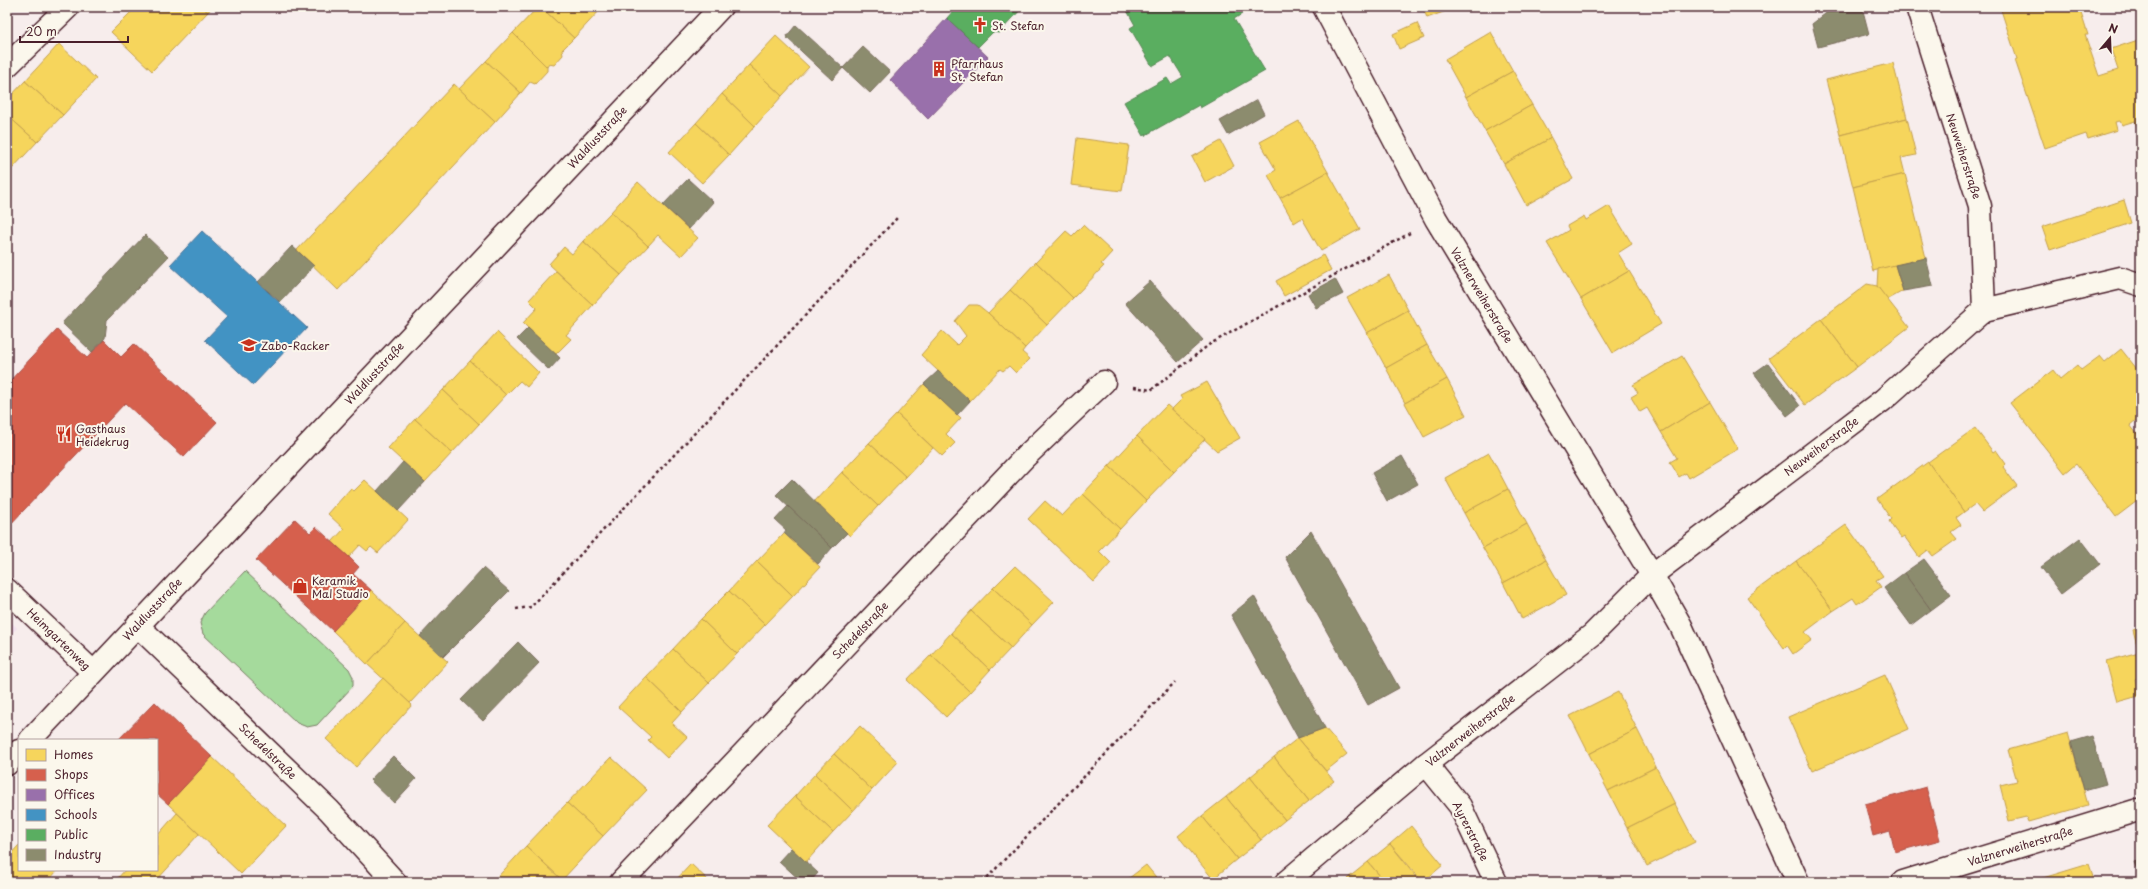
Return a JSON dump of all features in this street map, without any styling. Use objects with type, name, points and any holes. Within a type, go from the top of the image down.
[{"type":"street","points":[[7,66],[68,7]]},
{"type":"street","name":"Waldluststraße","points":[[31,739],[721,7]]},
{"type":"street","name":"Valznerweiherstraße","points":[[1324,7],[1436,219],[1652,575],[1681,626],[1798,882]]},
{"type":"street","name":"Neuweiherstraße","points":[[1917,7],[1980,206],[1984,310]]},
{"type":"street","name":"Neuweiherstraße","points":[[1652,575],[1883,400],[1984,310],[2120,278],[2141,284]]},
{"type":"street","name":"Schedelstraße","points":[[621,882],[1025,457],[1104,382]]},
{"type":"street","name":"Valznerweiherstraße","points":[[1286,882],[1426,764],[1592,635],[1652,575]]},
{"type":"street","name":"Heimgartenweg","points":[[7,590],[93,672]]},
{"type":"street","name":"Schedelstraße","points":[[137,625],[329,810],[395,882]]},
{"type":"street","points":[[7,764],[18,752]]},
{"type":"street","name":"Ayrerstraße","points":[[1426,764],[1460,806],[1496,882]]},
{"type":"street","name":"Valznerweiherstraße","points":[[1903,882],[2138,810]]},
{"type":"path","points":[[516,609],[531,606],[897,218]]},
{"type":"path","points":[[1104,382],[1151,390],[1210,344],[1436,219]]},
{"type":"path","points":[[983,882],[1175,682]]},
{"type":"shaded area","points":[[7,618],[17,628],[7,638]]},
{"type":"green space","points":[[245,571],[349,669],[353,677],[353,686],[317,725],[307,727],[297,723],[203,634],[200,623],[205,613]]},
{"type":"building: Homes","points":[[136,7],[202,7],[208,12],[152,71],[111,32]]},
{"type":"building: Homes","points":[[202,7],[212,7],[208,12]]},
{"type":"building: Homes","points":[[538,7],[541,7],[574,38],[562,50],[563,55],[554,65],[549,64],[547,67],[513,33]]},
{"type":"building: Homes","points":[[541,7],[598,7],[601,9],[574,38]]},
{"type":"building: Homes","points":[[1423,7],[1457,7],[1427,18]]},
{"type":"building: Homes","points":[[2000,7],[2079,7],[2088,35],[2085,35],[2099,76],[2118,70],[2111,49],[2141,39],[2141,137],[2135,121],[2122,125],[2120,121],[2115,122],[2117,130],[2088,139],[2086,134],[2045,148],[2015,60],[2017,59]]},
{"type":"building: Homes","points":[[1417,23],[1424,38],[1399,49],[1393,34]]},
{"type":"building: Homes","points":[[1491,32],[1513,71],[1466,97],[1445,59]]},
{"type":"building: Homes","points":[[513,33],[547,67],[547,71],[535,84],[530,82],[521,93],[486,61]]},
{"type":"building: Homes","points":[[776,36],[809,67],[782,96],[749,65]]},
{"type":"building: Homes","points":[[59,44],[96,79],[63,115],[25,81]]},
{"type":"building: Homes","points":[[486,61],[521,93],[495,122],[459,89]]},
{"type":"building: Homes","points":[[1893,63],[1907,118],[1840,135],[1826,80]]},
{"type":"building: Homes","points":[[749,65],[782,96],[755,126],[722,94]]},
{"type":"building: Homes","points":[[1513,71],[1532,105],[1485,131],[1466,97]]},
{"type":"building: Homes","points":[[25,81],[63,115],[37,142],[7,115],[7,100]]},
{"type":"building: Homes","points":[[454,84],[495,122],[338,290],[297,250]]},
{"type":"building: Homes","points":[[722,94],[755,126],[729,155],[696,123]]},
{"type":"building: Homes","points":[[1532,105],[1551,138],[1504,164],[1485,131]]},
{"type":"building: Homes","points":[[7,115],[37,142],[11,170],[7,166]]},
{"type":"building: Homes","points":[[1907,118],[1916,155],[1901,158],[1905,174],[1853,187],[1840,135]]},
{"type":"building: Homes","points":[[1299,121],[1328,172],[1280,198],[1268,175],[1276,170],[1260,142]]},
{"type":"building: Homes","points":[[696,123],[729,155],[702,183],[669,152]]},
{"type":"building: Homes","points":[[1077,138],[1129,145],[1122,191],[1071,185]]},
{"type":"building: Homes","points":[[1551,138],[1573,179],[1526,205],[1504,164]]},
{"type":"building: Homes","points":[[1221,141],[1234,166],[1205,182],[1192,157]]},
{"type":"building: Homes","points":[[7,166],[11,170],[7,175]]},
{"type":"building: Homes","points":[[1328,172],[1360,229],[1321,251],[1302,218],[1294,223],[1280,198]]},
{"type":"building: Homes","points":[[1905,174],[1926,258],[1873,271],[1853,187]]},
{"type":"building: Homes","points":[[638,182],[698,238],[681,256],[658,235],[648,246],[611,212]]},
{"type":"building: Homes","points":[[2124,200],[2131,223],[2050,250],[2042,227]]},
{"type":"building: Homes","points":[[1609,206],[1632,244],[1618,253],[1629,271],[1581,299],[1547,243],[1569,230],[1567,226],[1584,216],[1586,220]]},
{"type":"building: Homes","points":[[611,212],[648,246],[621,275],[583,241]]},
{"type":"building: Homes","points":[[1083,225],[1112,252],[1101,264],[1104,266],[1073,298],[1036,262],[1066,231],[1072,236]]},
{"type":"building: Homes","points":[[583,241],[621,275],[593,305],[549,264],[564,247],[572,254]]},
{"type":"building: Homes","points":[[1323,255],[1331,270],[1284,296],[1276,281]]},
{"type":"building: Homes","points":[[1036,262],[1073,298],[1047,325],[1010,290]]},
{"type":"building: Homes","points":[[1895,265],[1903,291],[1887,300],[1877,286],[1878,269]]},
{"type":"building: Homes","points":[[556,271],[593,305],[566,335],[571,339],[555,355],[523,323],[537,308],[529,300]]},
{"type":"building: Homes","points":[[1629,271],[1661,324],[1613,353],[1581,299]]},
{"type":"building: Homes","points":[[1389,275],[1408,310],[1367,333],[1347,298]]},
{"type":"building: Homes","points":[[1867,284],[1877,286],[1909,327],[1857,367],[1821,319]]},
{"type":"building: Homes","points":[[1010,290],[1047,325],[1025,348],[988,313]]},
{"type":"building: Homes","points":[[969,305],[978,305],[988,313],[1025,348],[1022,352],[1030,359],[1016,373],[1009,366],[1003,371],[1000,369],[970,401],[921,355],[942,331],[957,345],[966,336],[955,321]]},
{"type":"building: Homes","points":[[1408,310],[1427,345],[1386,368],[1367,333]]},
{"type":"building: Homes","points":[[1821,319],[1857,367],[1805,405],[1769,358]]},
{"type":"building: Homes","points":[[497,332],[539,373],[527,387],[520,381],[506,395],[470,361]]},
{"type":"building: Homes","points":[[1427,345],[1447,379],[1405,403],[1386,368]]},
{"type":"building: Homes","points":[[2121,349],[2141,374],[2141,416],[2130,425],[2141,439],[2141,498],[2116,517],[2076,464],[2065,473],[2010,403],[2053,370],[2060,379],[2077,365],[2081,370],[2100,356],[2105,362]]},
{"type":"building: Homes","points":[[1682,356],[1710,402],[1661,432],[1647,408],[1640,412],[1631,397],[1638,393],[1633,385]]},
{"type":"building: Homes","points":[[470,361],[506,395],[479,424],[443,390]]},
{"type":"building: Homes","points":[[1447,379],[1466,415],[1424,437],[1405,403]]},
{"type":"building: Homes","points":[[1207,382],[1240,438],[1217,451],[1172,409],[1182,399],[1180,396]]},
{"type":"building: Homes","points":[[924,384],[961,418],[946,434],[955,443],[942,456],[897,414]]},
{"type":"building: Homes","points":[[443,390],[479,424],[452,453],[415,419]]},
{"type":"building: Homes","points":[[1710,402],[1738,449],[1689,478],[1686,473],[1679,477],[1670,462],[1677,458],[1661,432]]},
{"type":"building: Homes","points":[[1167,405],[1205,439],[1174,472],[1137,436]]},
{"type":"building: Homes","points":[[897,414],[933,448],[906,477],[869,443]]},
{"type":"building: Homes","points":[[415,419],[452,453],[425,482],[388,448]]},
{"type":"building: Homes","points":[[1975,428],[1993,452],[1996,450],[2006,464],[2003,467],[2017,486],[1982,512],[1975,504],[1964,512],[1928,462]]},
{"type":"building: Homes","points":[[1137,436],[1174,472],[1146,501],[1109,466]]},
{"type":"building: Homes","points":[[869,443],[906,477],[878,506],[842,472]]},
{"type":"building: Homes","points":[[1489,453],[1508,489],[1464,513],[1445,478]]},
{"type":"building: Homes","points":[[1928,462],[1964,512],[1956,518],[1961,525],[1951,532],[1957,539],[1933,556],[1928,550],[1919,557],[1904,536],[1901,538],[1894,529],[1889,521],[1891,519],[1877,499]]},
{"type":"building: Homes","points":[[1109,466],[1146,501],[1120,529],[1083,494]]},
{"type":"building: Homes","points":[[842,472],[878,506],[850,536],[814,502]]},
{"type":"building: Homes","points":[[365,480],[408,520],[378,553],[371,547],[367,551],[360,545],[349,557],[332,542],[344,529],[328,514],[351,488],[354,491]]},
{"type":"building: Homes","points":[[1508,489],[1527,524],[1483,548],[1464,513]]},
{"type":"building: Homes","points":[[1083,494],[1120,529],[1099,551],[1111,563],[1094,582],[1028,519],[1045,501],[1062,516]]},
{"type":"building: Homes","points":[[1527,524],[1546,560],[1503,583],[1483,548]]},
{"type":"building: Homes","points":[[1846,525],[1883,576],[1876,580],[1881,587],[1857,604],[1853,598],[1833,611],[1796,561]]},
{"type":"building: Homes","points":[[784,533],[820,567],[793,596],[757,561]]},
{"type":"building: Homes","points":[[1546,560],[1566,595],[1522,619],[1503,583]]},
{"type":"building: Homes","points":[[757,561],[793,596],[765,625],[729,591]]},
{"type":"building: Homes","points":[[1796,561],[1833,611],[1805,632],[1812,640],[1793,654],[1787,645],[1784,648],[1747,597]]},
{"type":"building: Homes","points":[[1015,566],[1054,602],[1032,625],[993,588]]},
{"type":"building: Homes","points":[[993,588],[1032,625],[1011,648],[971,611]]},
{"type":"building: Homes","points":[[371,590],[405,623],[367,664],[333,631]]},
{"type":"building: Homes","points":[[729,591],[765,625],[737,654],[701,619]]},
{"type":"building: Homes","points":[[971,611],[1011,648],[990,670],[951,633]]},
{"type":"building: Homes","points":[[701,619],[737,654],[709,683],[673,649]]},
{"type":"building: Homes","points":[[405,623],[448,662],[410,703],[367,664]]},
{"type":"building: Homes","points":[[2141,627],[2141,660],[2133,630]]},
{"type":"building: Homes","points":[[951,633],[990,670],[970,692],[931,655]]},
{"type":"building: Homes","points":[[673,649],[709,683],[682,712],[646,677]]},
{"type":"building: Homes","points":[[2139,652],[2141,677],[2135,679],[2139,696],[2117,702],[2106,661]]},
{"type":"building: Homes","points":[[931,655],[970,692],[946,717],[907,680]]},
{"type":"building: Homes","points":[[1885,675],[1909,729],[1812,771],[1788,717]]},
{"type":"building: Homes","points":[[646,677],[682,712],[672,723],[687,737],[667,758],[648,740],[651,737],[618,707]]},
{"type":"building: Homes","points":[[383,678],[412,705],[356,767],[326,739]]},
{"type":"building: Homes","points":[[1618,692],[1637,729],[1589,754],[1570,716]]},
{"type":"building: Homes","points":[[860,726],[898,762],[872,790],[834,754]]},
{"type":"building: Homes","points":[[1325,728],[1347,754],[1326,771],[1298,738]]},
{"type":"building: Homes","points":[[1637,729],[1656,767],[1608,791],[1589,754]]},
{"type":"building: Homes","points":[[2068,733],[2088,805],[2028,822],[2026,817],[2009,821],[2000,785],[2017,781],[2008,750]]},
{"type":"building: Homes","points":[[1298,738],[1334,781],[1309,801],[1274,757]]},
{"type":"building: Homes","points":[[834,754],[872,790],[853,811],[815,774]]},
{"type":"building: Homes","points":[[212,757],[286,826],[241,874],[168,804]]},
{"type":"building: Homes","points":[[611,757],[647,790],[603,836],[567,803]]},
{"type":"building: Homes","points":[[1274,757],[1309,801],[1285,820],[1250,777]]},
{"type":"building: Homes","points":[[1656,767],[1675,804],[1627,828],[1608,791]]},
{"type":"building: Homes","points":[[815,774],[853,811],[833,832],[795,796]]},
{"type":"building: Homes","points":[[1250,777],[1285,820],[1261,840],[1226,797]]},
{"type":"building: Homes","points":[[795,796],[833,832],[806,862],[767,825]]},
{"type":"building: Homes","points":[[1226,797],[1261,840],[1237,859],[1202,816]]},
{"type":"building: Homes","points":[[567,803],[603,836],[562,880],[526,846]]},
{"type":"building: Homes","points":[[1675,804],[1695,842],[1647,866],[1627,828]]},
{"type":"building: Homes","points":[[177,813],[199,834],[155,882],[121,882],[117,879],[124,871],[158,871],[158,835]]},
{"type":"building: Homes","points":[[1202,816],[1237,859],[1213,879],[1178,836]]},
{"type":"building: Homes","points":[[1411,826],[1443,865],[1423,882],[1390,844]]},
{"type":"building: Homes","points":[[1390,844],[1421,882],[1385,882],[1368,862]]},
{"type":"building: Homes","points":[[18,846],[18,871],[57,871],[47,882],[15,882],[7,875],[7,858]]},
{"type":"building: Homes","points":[[526,846],[562,880],[560,882],[493,882]]},
{"type":"building: Homes","points":[[1368,862],[1385,882],[1349,882],[1347,879]]},
{"type":"building: Homes","points":[[691,864],[710,882],[674,882]]},
{"type":"building: Homes","points":[[2089,864],[2095,882],[2033,881]]},
{"type":"building: Homes","points":[[1146,865],[1160,882],[1124,882]]},
{"type":"building: Homes","points":[[7,875],[15,882],[7,882]]},
{"type":"building: Shops","points":[[57,330],[87,358],[104,340],[121,357],[134,344],[217,422],[184,457],[125,403],[7,528],[7,384]]},
{"type":"building: Shops","points":[[295,519],[310,533],[316,527],[349,557],[359,567],[353,574],[371,590],[333,631],[256,560]]},
{"type":"building: Shops","points":[[155,702],[212,757],[168,804],[158,795],[158,739],[119,739]]},
{"type":"building: Shops","points":[[1926,787],[1940,840],[1895,852],[1890,831],[1873,836],[1865,804]]},
{"type":"building: Offices","name":"Pfarrhaus St. Stefan","points":[[947,18],[988,57],[928,119],[890,80]]},
{"type":"building: Schools","points":[[202,231],[307,328],[253,385],[205,340],[227,317],[170,265]]},
{"type":"building: Public","name":"St. Stefan","points":[[954,7],[1023,7],[999,33],[993,32],[978,47],[947,18],[955,9]]},
{"type":"building: Public","points":[[1125,7],[1238,7],[1242,14],[1234,19],[1265,71],[1200,108],[1199,105],[1144,136],[1124,102],[1167,78],[1171,84],[1183,77],[1170,56],[1152,66],[1130,28],[1135,25]]},
{"type":"building: Industry","points":[[1834,7],[1862,7],[1869,34],[1818,47],[1812,24]]},
{"type":"building: Industry","points":[[796,25],[843,68],[832,80],[786,37]]},
{"type":"building: Industry","points":[[863,47],[890,72],[870,93],[843,68]]},
{"type":"building: Industry","points":[[1257,100],[1264,114],[1228,135],[1220,121]]},
{"type":"building: Industry","points":[[688,179],[713,202],[689,229],[663,205]]},
{"type":"building: Industry","points":[[145,235],[168,257],[107,320],[105,338],[92,352],[62,323]]},
{"type":"building: Industry","points":[[292,246],[314,266],[280,302],[258,282]]},
{"type":"building: Industry","points":[[1926,258],[1933,286],[1903,291],[1895,265]]},
{"type":"building: Industry","points":[[1335,279],[1343,294],[1316,308],[1308,294]]},
{"type":"building: Industry","points":[[1150,281],[1203,340],[1178,362],[1125,303]]},
{"type":"building: Industry","points":[[528,328],[560,358],[549,370],[517,339]]},
{"type":"building: Industry","points":[[1768,363],[1800,406],[1787,416],[1754,373]]},
{"type":"building: Industry","points":[[938,371],[970,401],[957,415],[924,384]]},
{"type":"building: Industry","points":[[1402,456],[1418,484],[1387,501],[1372,473]]},
{"type":"building: Industry","points":[[403,462],[425,482],[398,511],[377,491]]},
{"type":"building: Industry","points":[[792,479],[847,533],[832,548],[776,495]]},
{"type":"building: Industry","points":[[788,506],[832,548],[818,564],[784,533],[786,530],[775,520]]},
{"type":"building: Industry","points":[[1311,531],[1399,688],[1368,705],[1285,557]]},
{"type":"building: Industry","points":[[2080,538],[2100,564],[2061,594],[2041,567]]},
{"type":"building: Industry","points":[[1924,559],[1951,595],[1931,610],[1904,573]]},
{"type":"building: Industry","points":[[483,568],[509,591],[443,657],[420,636]]},
{"type":"building: Industry","points":[[1904,573],[1931,610],[1911,625],[1884,588]]},
{"type":"building: Industry","points":[[1254,596],[1325,728],[1298,738],[1231,615]]},
{"type":"building: Industry","points":[[518,642],[539,663],[483,721],[461,700]]},
{"type":"building: Industry","points":[[2092,736],[2106,784],[2084,790],[2071,742]]},
{"type":"building: Industry","points":[[393,756],[416,779],[394,803],[370,780]]},
{"type":"building: Industry","points":[[791,848],[818,873],[810,882],[802,882],[779,861]]},
{"type":"building: Industry","points":[[2141,860],[2141,878],[2135,862]]},
{"type":"place","name":"St. Stefan","points":[[980,25]]},
{"type":"place","name":"Pfarrhaus St. Stefan","points":[[939,69]]},
{"type":"place","name":"Zabo-Racker","points":[[249,345]]},
{"type":"place","name":"Gasthaus Heidekrug","points":[[64,434]]},
{"type":"place","name":"Keramik Mal Studio","points":[[300,586]]}]
